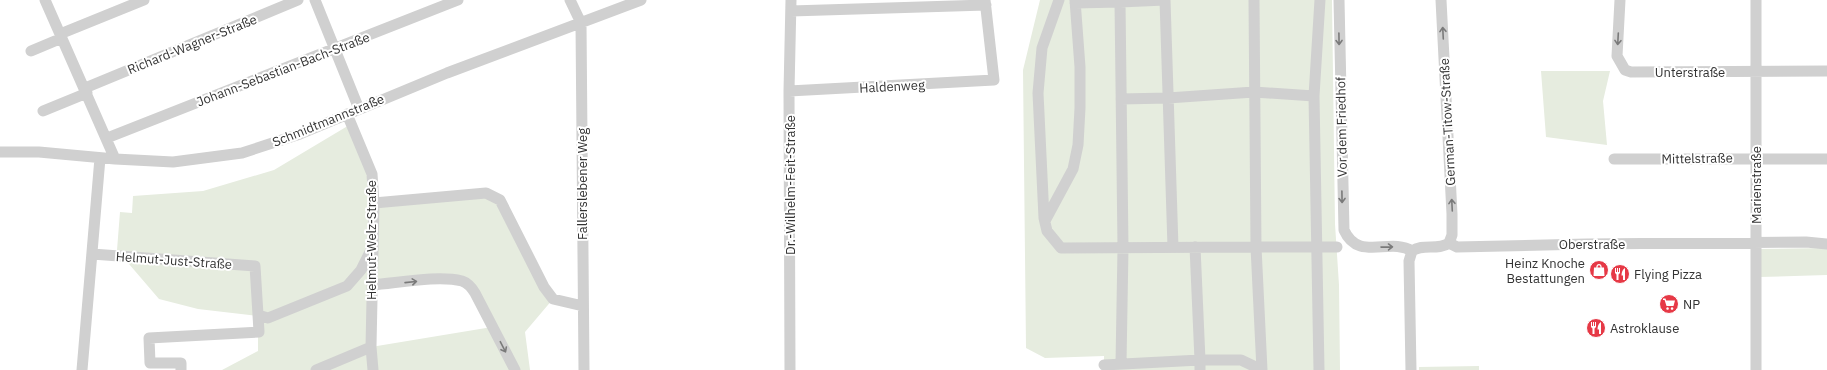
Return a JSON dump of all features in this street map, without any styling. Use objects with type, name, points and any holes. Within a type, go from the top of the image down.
[{"type":"street","points":[[45,0],[115,159]]},
{"type":"street","points":[[31,51],[61,36],[144,0]]},
{"type":"street","name":"Richard-Wagner-Straße","points":[[43,111],[298,0]]},
{"type":"street","points":[[315,0],[359,109]]},
{"type":"street","name":"Johann-Sebastian-Bach-Straße","points":[[107,138],[458,0]]},
{"type":"street","name":"Fallerslebener Weg","points":[[570,0],[581,23],[584,370]]},
{"type":"street","name":"Schmidtmannstraße","points":[[0,152],[39,152],[100,158],[173,162],[242,153],[300,134],[447,72],[641,0]]},
{"type":"street","points":[[1059,0],[1042,48],[1038,93],[1045,220],[1047,231],[1061,248],[1337,247]]},
{"type":"street","points":[[1045,220],[1073,170],[1078,145],[1080,95],[1075,1],[1120,2],[1165,0],[1173,247]]},
{"type":"street","points":[[1104,365],[1200,365],[1241,360],[1262,370],[1256,247],[1254,0]]},
{"type":"street","points":[[1318,370],[1314,96],[1320,0]]},
{"type":"street","name":"Vor dem Friedhof","points":[[1339,0],[1343,222],[1347,235],[1356,244],[1362,246]]},
{"type":"street","name":"German-Titow-Straße","points":[[1441,0],[1452,214],[1452,235],[1449,243]]},
{"type":"street","name":"Unterstraße","points":[[1620,0],[1617,56],[1625,70],[1631,72],[1827,71]]},
{"type":"street","name":"Marienstraße","points":[[1756,0],[1756,370]]},
{"type":"street","points":[[1120,2],[1123,248],[1121,364]]},
{"type":"street","points":[[791,6],[985,3]]},
{"type":"street","name":"Haldenweg","points":[[789,91],[994,80],[985,3]]},
{"type":"street","name":"Dr.-Wilhelm-Feit-Straße","points":[[790,370],[789,91],[791,6]]},
{"type":"street","points":[[1121,99],[1168,98],[1254,92],[1314,96]]},
{"type":"street","name":"Helmut-Welz-Straße","points":[[347,114],[372,174],[374,203],[371,347],[373,370]]},
{"type":"street","points":[[82,370],[100,158]]},
{"type":"street","name":"Mittelstraße","points":[[1614,159],[1827,159]]},
{"type":"street","points":[[374,203],[486,193],[500,200],[544,287],[553,299],[583,306]]},
{"type":"street","name":"Oberstraße","points":[[1362,246],[1403,247],[1412,251],[1420,247],[1441,247],[1449,243],[1457,247],[1541,244],[1827,244]]},
{"type":"street","points":[[181,370],[181,363],[150,363],[149,338],[259,332],[258,316],[268,318],[347,286],[361,270],[373,246]]},
{"type":"street","points":[[1195,247],[1200,365]]},
{"type":"street","points":[[1411,370],[1410,261],[1412,251]]},
{"type":"street","name":"Helmut-Just-Straße","points":[[92,254],[255,266],[258,316]]},
{"type":"street","points":[[372,285],[429,280],[455,280],[467,283],[476,293],[515,370]]},
{"type":"street","points":[[316,370],[371,347]]},
{"type":"shaded area","points":[[1040,0],[1332,0],[1335,224],[1339,285],[1340,370],[1104,370],[1104,356],[1045,358],[1026,348],[1023,70]]},
{"type":"shaded area","points":[[1541,71],[1610,71],[1603,101],[1607,145],[1546,137]]},
{"type":"shaded area","points":[[351,124],[372,174],[374,203],[486,193],[500,200],[553,299],[525,332],[530,370],[222,370],[258,351],[258,316],[198,309],[159,299],[117,250],[120,212],[132,213],[133,196],[203,191],[274,170]],"holes":[[[429,280],[470,285],[492,327],[371,347],[373,285]]]},
{"type":"shaded area","points":[[1827,248],[1827,275],[1759,277],[1758,249]]},
{"type":"shaded area","points":[[1479,366],[1479,370],[1419,370],[1419,367]]},
{"type":"place","name":"Heinz Knoche Bestattungen","points":[[1599,270]]},
{"type":"place","name":"Flying Pizza","points":[[1620,274]]},
{"type":"place","name":"NP","points":[[1669,304]]},
{"type":"place","name":"Astroklause","points":[[1596,328]]}]
